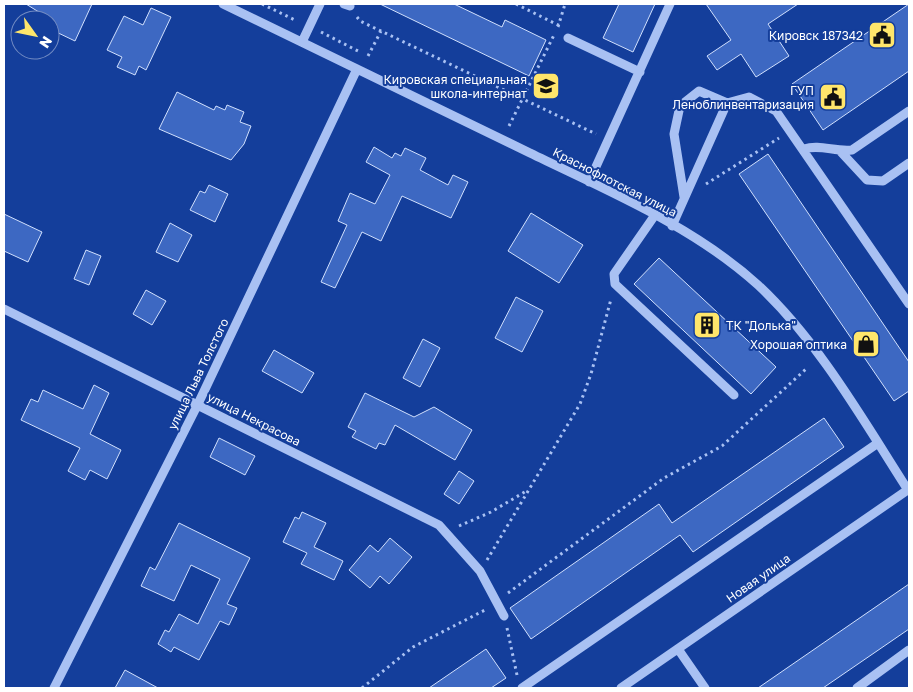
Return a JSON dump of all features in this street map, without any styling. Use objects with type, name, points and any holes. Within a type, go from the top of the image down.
[{"type":"street","name":"Краснофлотская улица","points":[[224,4],[655,215],[730,263],[765,293],[799,329],[909,490]]},
{"type":"street","points":[[302,42],[320,4]]},
{"type":"street","points":[[589,182],[670,4]]},
{"type":"street","points":[[568,38],[640,72]]},
{"type":"street","name":"улица Льва Толстого","points":[[54,688],[198,404],[357,69]]},
{"type":"street","points":[[684,198],[674,134],[680,106],[699,91],[727,103],[749,97],[776,111],[909,304]]},
{"type":"street","points":[[672,226],[727,103]]},
{"type":"street","points":[[804,150],[815,146],[841,152],[852,150],[909,111]]},
{"type":"street","points":[[841,152],[866,180],[883,181],[909,163]]},
{"type":"street","points":[[655,215],[614,274],[615,284],[734,395]]},
{"type":"street","name":"улица Некрасова","points":[[4,309],[440,525]]},
{"type":"street","points":[[522,688],[878,443]]},
{"type":"street","name":"Новая улица","points":[[621,688],[909,490]]},
{"type":"street","points":[[440,525],[480,572],[504,616]]},
{"type":"street","points":[[678,649],[705,688]]},
{"type":"street","points":[[857,688],[909,650]]},
{"type":"path","points":[[516,4],[559,25],[568,38]]},
{"type":"path","points":[[509,126],[559,25],[565,4]]},
{"type":"path","points":[[347,5],[360,21],[609,141]]},
{"type":"path","points":[[368,56],[381,31]]},
{"type":"path","points":[[684,198],[790,130]]},
{"type":"path","points":[[480,572],[580,404],[591,374],[615,284]]},
{"type":"path","points":[[362,688],[413,648],[497,603],[526,578],[664,478],[722,446],[806,369]]},
{"type":"path","points":[[440,525],[462,527],[530,488]]},
{"type":"path","points":[[504,616],[518,679]]},
{"type":"building","points":[[26,4],[92,4],[75,41],[60,34],[60,10],[36,10]]},
{"type":"building","points":[[380,4],[454,4],[502,27],[505,20],[546,40],[529,76]]},
{"type":"building","points":[[619,4],[655,4],[633,52],[603,38]]},
{"type":"building","points":[[706,4],[798,4],[768,24],[789,56],[756,77],[741,54],[717,70],[707,56],[731,40]]},
{"type":"building","points":[[909,4],[909,71],[823,130],[792,84]]},
{"type":"building","points":[[151,8],[171,17],[146,70],[139,66],[135,75],[117,67],[122,57],[107,50],[124,16],[143,25]]},
{"type":"building","points":[[177,92],[214,110],[216,106],[225,110],[227,105],[244,112],[240,122],[251,126],[244,144],[231,160],[159,129]]},
{"type":"building","points":[[374,147],[392,158],[395,153],[401,156],[405,148],[426,158],[420,170],[448,185],[453,175],[468,182],[451,218],[402,196],[381,241],[362,232],[335,288],[321,282],[347,225],[338,221],[350,193],[375,204],[390,175],[366,162]]},
{"type":"building","points":[[768,154],[909,362],[909,391],[894,401],[739,174]]},
{"type":"building","points":[[209,185],[228,194],[215,222],[190,210],[200,191],[205,193]]},
{"type":"building","points":[[531,213],[583,245],[559,283],[508,251]]},
{"type":"building","points":[[4,214],[42,232],[28,262],[4,251]]},
{"type":"building","points":[[170,223],[192,235],[178,262],[156,252]]},
{"type":"building","points":[[86,250],[101,256],[89,285],[74,279]]},
{"type":"building","name":"ТК \"Долька\"","points":[[659,258],[776,367],[751,394],[634,284]]},
{"type":"building","points":[[146,290],[166,301],[152,325],[133,314]]},
{"type":"building","points":[[516,297],[543,311],[522,352],[495,338]]},
{"type":"building","points":[[423,339],[440,348],[420,387],[403,378]]},
{"type":"building","points":[[274,350],[314,373],[302,393],[262,371]]},
{"type":"building","points":[[94,385],[109,393],[90,434],[121,450],[107,479],[90,470],[85,480],[68,471],[80,448],[21,420],[31,399],[38,402],[43,390],[83,409]]},
{"type":"building","points":[[365,393],[414,417],[434,407],[472,430],[455,460],[395,425],[385,445],[379,443],[376,449],[352,437],[356,431],[348,427]]},
{"type":"building","points":[[824,418],[844,447],[693,552],[680,535],[531,639],[510,608],[659,504],[672,523]]},
{"type":"building","points":[[219,438],[255,456],[245,475],[210,457]]},
{"type":"building","points":[[459,471],[474,481],[459,504],[444,494]]},
{"type":"building","points":[[302,512],[326,523],[314,547],[343,561],[334,580],[301,564],[307,553],[283,542],[295,517],[299,519]]},
{"type":"building","points":[[179,523],[250,558],[227,604],[237,608],[229,625],[220,621],[199,660],[174,647],[171,652],[158,644],[165,630],[169,632],[179,614],[198,624],[220,579],[191,565],[174,601],[141,586],[150,567],[155,570]]},
{"type":"building","points":[[390,538],[412,557],[389,584],[380,576],[370,588],[349,570],[370,545],[378,552]]},
{"type":"building","points":[[909,584],[909,629],[823,688],[758,688]]},
{"type":"building","points":[[486,649],[506,678],[491,688],[429,688]]},
{"type":"building","points":[[125,670],[158,688],[115,688]]},
{"type":"place","name":"Кировск 187342","points":[[882,35]]},
{"type":"place","name":"Кировская специальная школа-интернат","points":[[546,86]]},
{"type":"place","name":"ГУП Леноблинвентаризация","points":[[833,97]]},
{"type":"place","name":"ТК \"Долька\"","points":[[707,325]]},
{"type":"place","name":"Хорошая оптика","points":[[866,344]]}]
